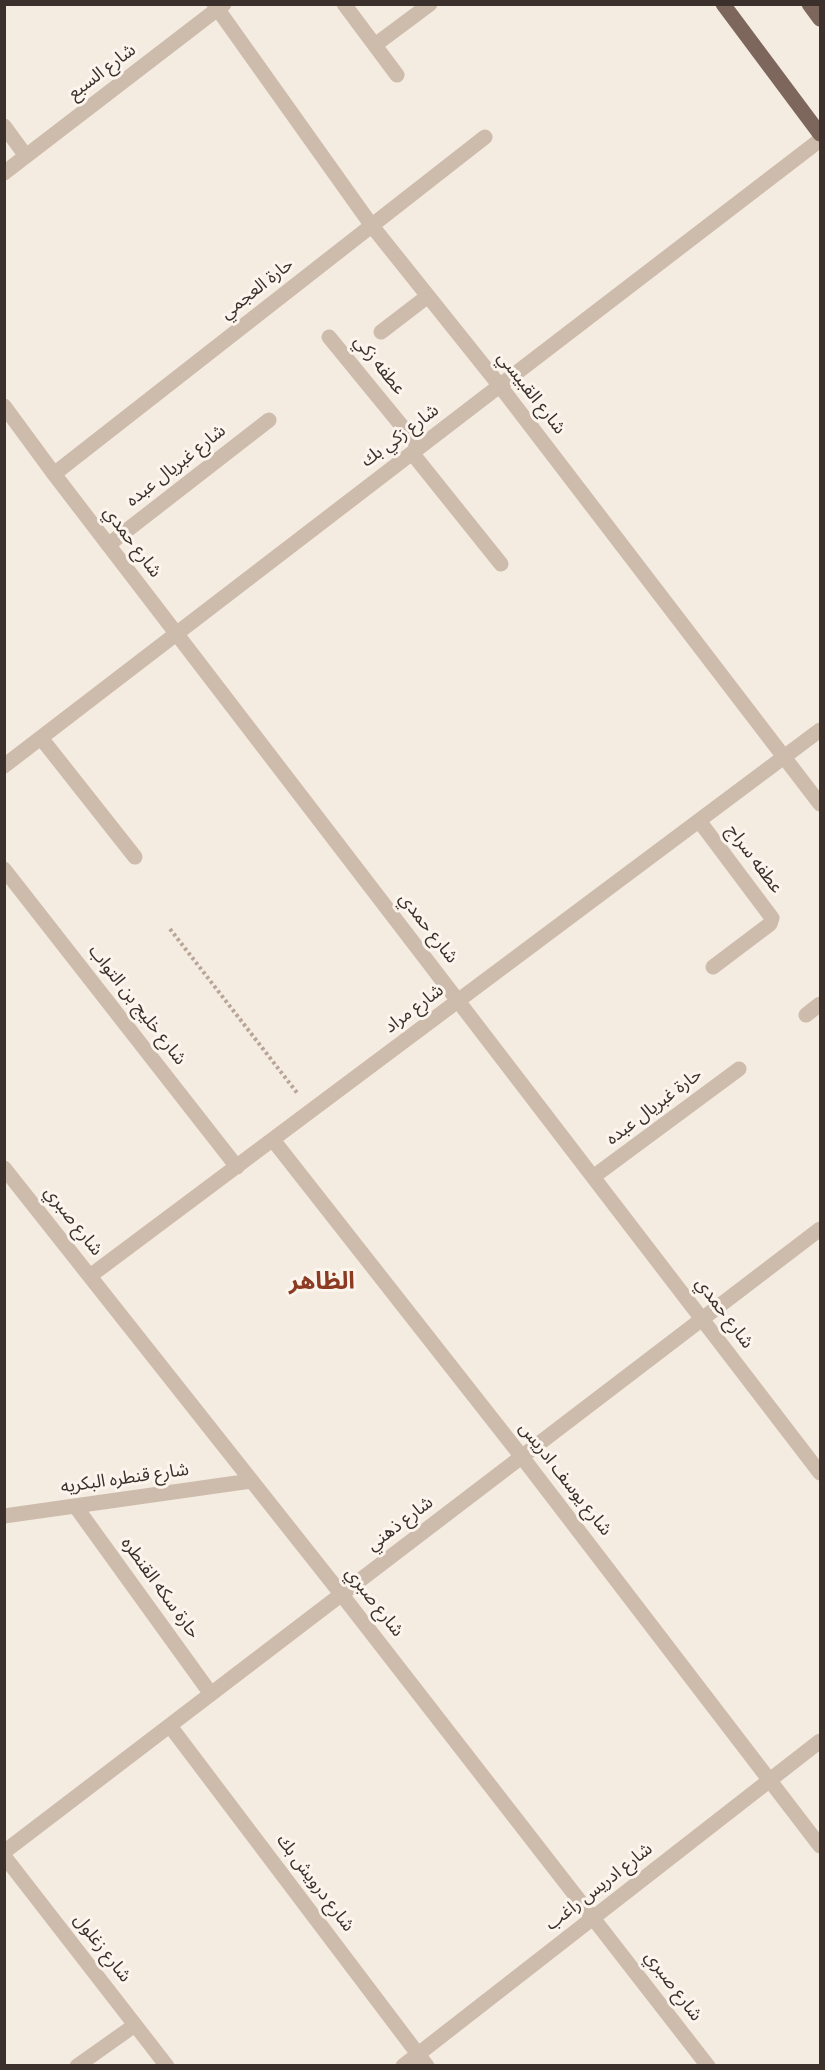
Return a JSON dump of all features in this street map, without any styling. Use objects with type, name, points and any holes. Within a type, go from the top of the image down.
[{"type":"main road","points":[[723,4],[820,134]]},
{"type":"main road","points":[[809,4],[820,19]]},
{"type":"street","points":[[344,4],[397,75]]},
{"type":"street","points":[[375,45],[430,4]]},
{"type":"street","name":"شارع السبع","points":[[4,173],[219,6]]},
{"type":"street","name":"شارع القبيسي","points":[[219,6],[372,226],[500,386],[820,804]]},
{"type":"street","points":[[4,126],[26,156]]},
{"type":"street","name":"حارة العجمي","points":[[54,474],[485,137]]},
{"type":"street","name":"شارع زكي بك","points":[[4,766],[820,140]]},
{"type":"street","points":[[381,332],[428,296]]},
{"type":"street","name":"عطفه زكي","points":[[329,337],[501,564]]},
{"type":"street","name":"شارع حمدي","points":[[4,406],[176,634],[820,1473]]},
{"type":"street","name":"شارع غبريال عبده","points":[[108,545],[269,420]]},
{"type":"street","name":"شارع مراد","points":[[90,1276],[786,758],[820,730]]},
{"type":"street","points":[[41,738],[135,857]]},
{"type":"street","name":"عطفه سراج","points":[[700,822],[772,918],[770,924],[712,967]]},
{"type":"street","name":"شارع خليج بن التواب","points":[[4,869],[237,1167]]},
{"type":"street","points":[[806,1015],[820,1004]]},
{"type":"street","name":"حارة غبريال عبده","points":[[593,1178],[739,1069]]},
{"type":"street","name":"شارع يوسف ادريس","points":[[273,1140],[522,1457],[820,1846]]},
{"type":"street","name":"شارع صبري","points":[[4,1168],[342,1595],[708,2066]]},
{"type":"street","name":"شارع ذهني","points":[[4,1854],[820,1229]]},
{"type":"street","name":"شارع قنطره البكريه","points":[[4,1516],[251,1481]]},
{"type":"street","name":"حارة سكه القنطره","points":[[76,1507],[211,1694]]},
{"type":"street","name":"شارع درويش بك","points":[[170,1726],[422,2060]]},
{"type":"street","name":"شارع ادريس راغب","points":[[403,2066],[422,2060],[594,1917],[820,1741]]},
{"type":"street","name":"شارع زغلول","points":[[4,1854],[166,2066]]},
{"type":"street","points":[[77,2066],[135,2025]]},
{"type":"path","points":[[170,929],[312,1111]]},
{"type":"district","name":"الظاهر","points":[[322,1284]]}]
